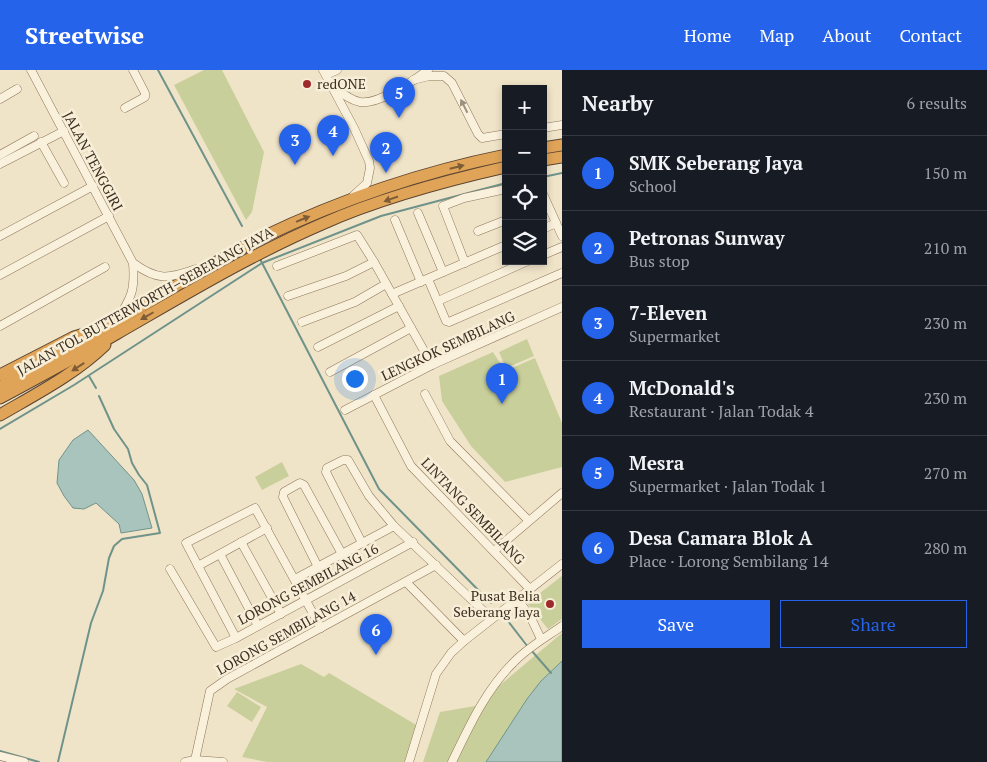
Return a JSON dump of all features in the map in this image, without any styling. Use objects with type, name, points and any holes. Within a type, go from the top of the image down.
[{"type":"highway","points":[[547,147],[562,145]]},
{"type":"highway","name":"JALAN TOL BUTTERWORTH–SEBERANG JAYA","points":[[0,398],[213,264],[261,238],[347,201],[402,181],[502,157]]},
{"type":"highway","points":[[547,159],[562,157]]},
{"type":"highway","name":"JALAN TOL BUTTERWORTH–SEBERANG JAYA","points":[[0,387],[240,263],[324,223],[413,191],[502,168]]},
{"type":"highway","points":[[0,375],[74,336],[113,328]]},
{"type":"highway","points":[[0,415],[92,358],[113,328]]},
{"type":"street","points":[[33,72],[42,70]]},
{"type":"street","points":[[125,108],[145,97],[132,70]]},
{"type":"street","points":[[337,70],[325,73],[365,149],[370,168],[366,183],[347,201]]},
{"type":"street","name":"JALAN TENGGIRI","points":[[33,72],[133,263]]},
{"type":"street","points":[[331,84],[349,98],[359,102],[368,102],[386,95],[424,72]]},
{"type":"street","points":[[413,80],[429,76],[444,76],[452,83],[478,134],[482,138],[502,135]]},
{"type":"street","points":[[0,98],[16,89]]},
{"type":"street","points":[[547,127],[562,125]]},
{"type":"street","points":[[0,164],[64,131]]},
{"type":"street","points":[[0,155],[34,136]]},
{"type":"street","points":[[42,142],[64,183]]},
{"type":"street","points":[[0,236],[93,186]]},
{"type":"street","points":[[465,263],[443,206],[464,198],[502,190]]},
{"type":"street","points":[[547,206],[562,236]]},
{"type":"street","points":[[418,212],[443,272]]},
{"type":"street","points":[[0,275],[108,216]]},
{"type":"street","points":[[395,220],[446,321],[449,322],[562,273]]},
{"type":"street","points":[[478,231],[502,222]]},
{"type":"street","points":[[547,227],[556,223]]},
{"type":"street","points":[[277,266],[357,235],[432,365]]},
{"type":"street","points":[[547,253],[562,246]]},
{"type":"street","points":[[392,294],[502,247]]},
{"type":"street","points":[[288,296],[346,276],[374,262]]},
{"type":"street","points":[[113,328],[130,300],[133,290],[133,263]]},
{"type":"street","points":[[133,263],[148,274],[163,277],[183,274],[213,264]]},
{"type":"street","points":[[438,302],[519,265]]},
{"type":"street","points":[[0,326],[105,267]]},
{"type":"street","points":[[302,322],[355,302],[386,284]]},
{"type":"street","points":[[318,347],[399,306]]},
{"type":"street","name":"LENGKOK SEMBILANG","points":[[345,410],[432,365],[562,307]]},
{"type":"street","points":[[330,372],[411,328]]},
{"type":"street","points":[[425,394],[450,441],[528,520]]},
{"type":"street","name":"LINTANG SEMBILANG","points":[[374,395],[411,466],[529,588]]},
{"type":"street","points":[[362,543],[325,470],[346,460],[348,460],[369,496],[394,526],[436,564],[492,620]]},
{"type":"street","points":[[318,567],[283,497],[284,492],[302,483],[342,554]]},
{"type":"street","points":[[494,552],[528,520],[562,493]]},
{"type":"street","points":[[236,638],[187,544],[255,508],[268,528],[321,628]]},
{"type":"street","points":[[295,579],[394,526]]},
{"type":"street","points":[[198,566],[268,528]]},
{"type":"street","points":[[242,542],[281,614]]},
{"type":"street","name":"LORONG SEMBILANG 16","points":[[170,569],[216,647],[413,542]]},
{"type":"street","points":[[220,554],[258,626]]},
{"type":"street","name":"LORONG SEMBILANG 14","points":[[196,760],[210,690],[436,564]]},
{"type":"street","points":[[410,762],[436,674],[442,664],[464,641],[529,588],[562,564]]},
{"type":"street","points":[[406,582],[464,641]]},
{"type":"street","points":[[517,598],[536,626],[541,639]]},
{"type":"street","points":[[452,762],[479,707],[512,664],[541,639],[562,626]]},
{"type":"street","points":[[0,756],[24,762]]},
{"type":"street","points":[[185,762],[196,760],[223,762]]},
{"type":"green space","points":[[204,70],[222,70],[264,152],[252,212],[246,220],[174,85]]},
{"type":"green space","points":[[527,339],[534,356],[506,368],[499,352]]},
{"type":"green space","points":[[493,352],[505,371],[535,358],[562,423],[562,467],[505,482],[471,446],[442,401],[439,376]]},
{"type":"green space","points":[[282,462],[289,476],[262,490],[255,477]]},
{"type":"green space","points":[[562,576],[562,619],[548,629],[527,603]]},
{"type":"green space","points":[[562,633],[562,661],[541,681],[527,699],[486,762],[423,762],[440,712],[475,706]]},
{"type":"green space","points":[[301,664],[324,677],[329,673],[418,726],[406,762],[267,762],[242,757],[267,707],[234,689]]},
{"type":"green space","points":[[237,692],[261,707],[252,722],[227,706]]},
{"type":"water","points":[[88,430],[134,480],[142,494],[152,528],[121,533],[119,524],[96,503],[84,509],[73,508],[64,496],[57,483],[59,460],[73,440]]},
{"type":"water","points":[[562,661],[562,762],[486,762],[527,699],[541,681]]},
{"type":"waterway","points":[[158,70],[242,226]]},
{"type":"waterway","points":[[547,176],[562,173]]},
{"type":"waterway","points":[[0,429],[74,385],[262,263],[381,216],[502,184]]},
{"type":"waterway","points":[[260,259],[379,489],[491,603]]},
{"type":"waterway","points":[[89,376],[96,388]]},
{"type":"waterway","points":[[58,762],[91,623],[103,591],[109,558],[114,546],[122,539],[160,533],[147,485],[132,463],[128,449],[114,429],[99,396]]},
{"type":"waterway","points":[[508,621],[528,647]]},
{"type":"waterway","points":[[531,650],[551,673]]},
{"type":"waterway","points":[[0,751],[39,762]]},
{"type":"place","name":"redONE","points":[[307,84]]},
{"type":"place","name":"Mesra","points":[[399,118]]},
{"type":"place","name":"McDonald's","points":[[333,156]]},
{"type":"place","name":"7-Eleven","points":[[295,165]]},
{"type":"place","name":"Petronas Sunway","points":[[386,173]]},
{"type":"place","name":"SMK Seberang Jaya","points":[[502,404]]},
{"type":"place","name":"Pusat Belia Seberang Jaya","points":[[550,604]]},
{"type":"place","name":"Desa Camara Blok A","points":[[376,655]]}]
